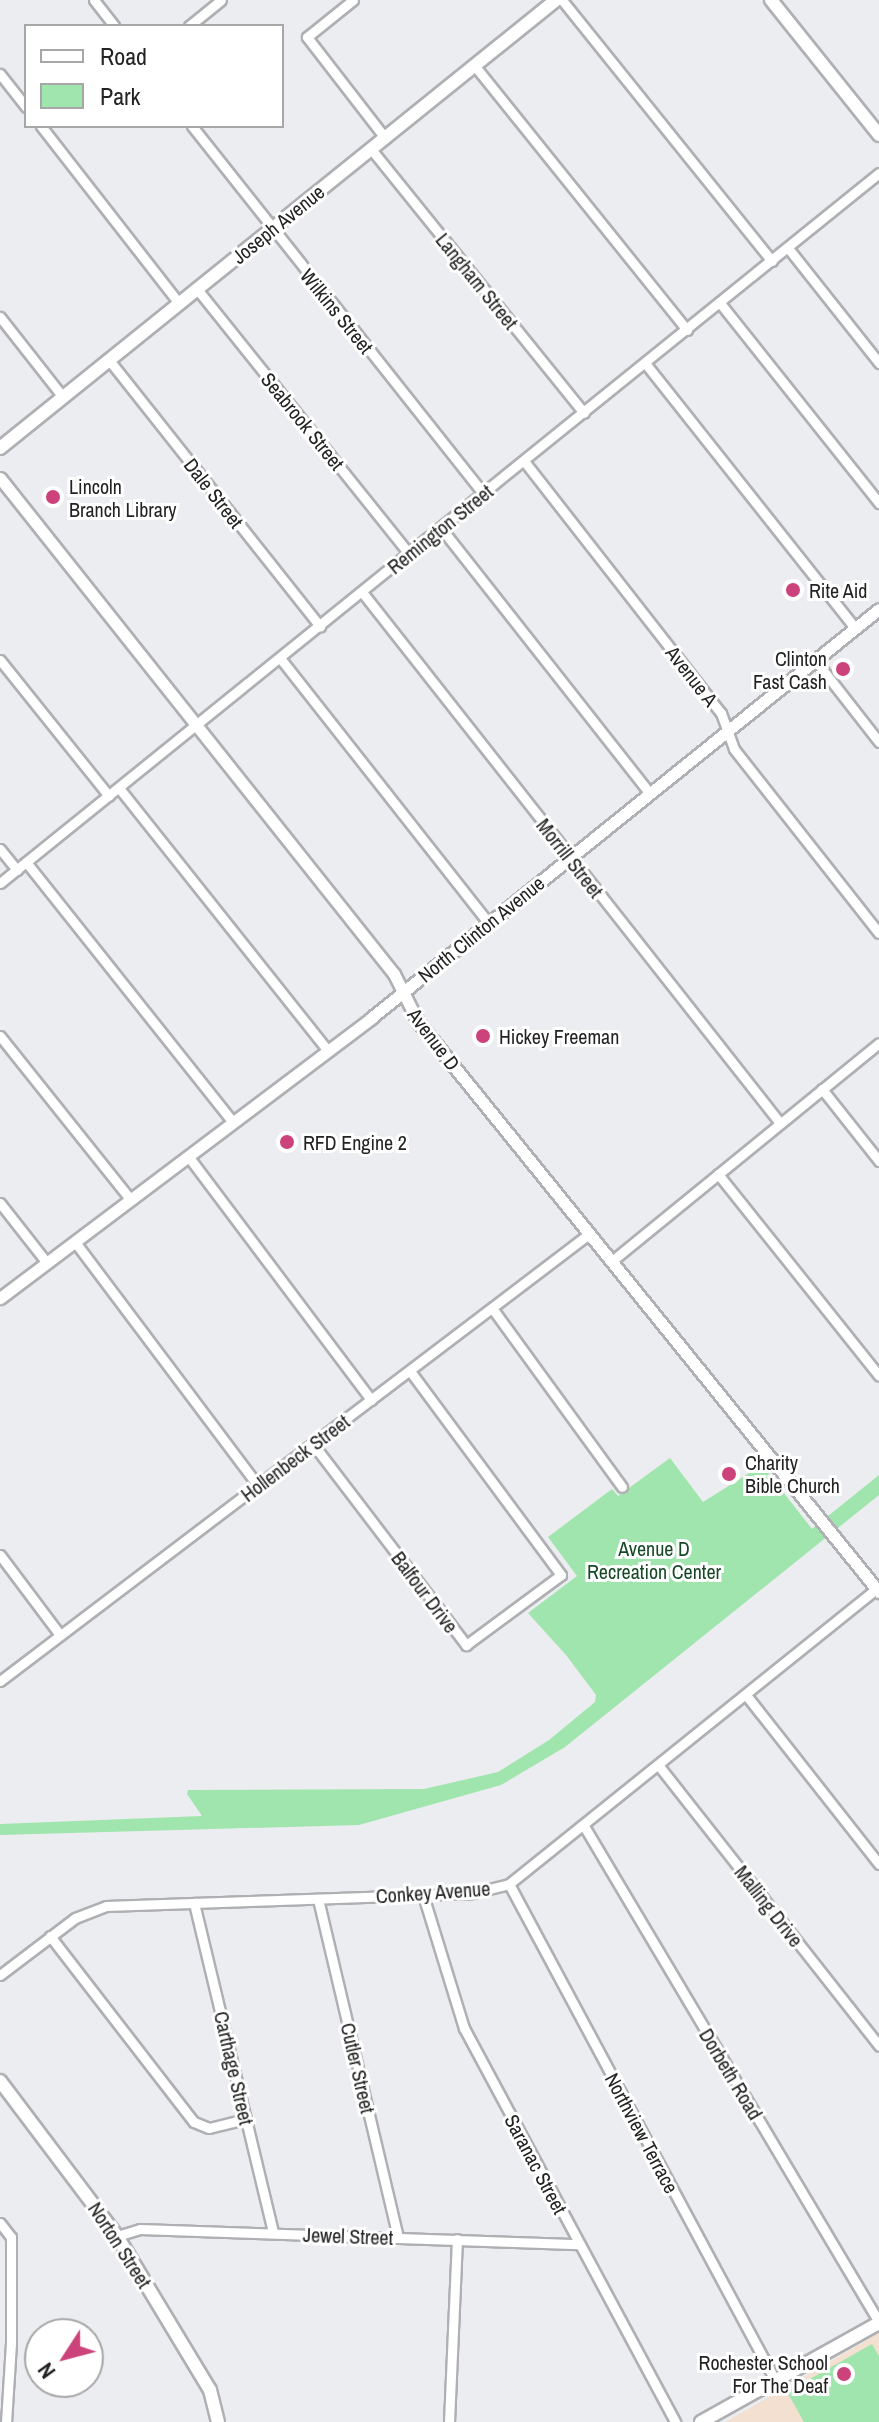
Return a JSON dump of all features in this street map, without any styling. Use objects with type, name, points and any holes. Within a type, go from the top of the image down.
[{"type":"main road","name":"Joseph Avenue","points":[[0,448],[474,65],[559,0]]},
{"type":"main road","points":[[771,0],[879,135]]},
{"type":"main road","name":"Norton Street","points":[[2,2088],[117,2236],[210,2390],[218,2422]]},
{"type":"main road","points":[[701,2422],[879,2322]]},
{"type":"street","points":[[94,0],[112,24]]},
{"type":"street","points":[[191,24],[221,0]]},
{"type":"street","points":[[353,0],[307,37],[385,138]]},
{"type":"street","points":[[559,0],[772,261]]},
{"type":"street","points":[[474,65],[687,330]]},
{"type":"street","points":[[0,74],[24,104]]},
{"type":"street","points":[[43,128],[179,303]]},
{"type":"street","name":"Wilkins Street","points":[[194,128],[484,494]]},
{"type":"street","name":"Langham Street","points":[[371,149],[584,413]]},
{"type":"street","name":"Remington Street","points":[[0,883],[879,173]]},
{"type":"street","points":[[788,248],[879,363]]},
{"type":"street","name":"Seabrook Street","points":[[197,289],[409,554]]},
{"type":"street","points":[[720,303],[879,503]]},
{"type":"street","points":[[0,317],[63,397]]},
{"type":"street","name":"Dale Street","points":[[109,360],[320,626]]},
{"type":"street","points":[[645,363],[855,628]]},
{"type":"street","name":"Avenue A","points":[[524,461],[721,713],[734,749],[879,933]]},
{"type":"street","name":"Avenue D","points":[[0,478],[394,974],[418,1022],[878,1589]]},
{"type":"street","points":[[441,528],[650,794]]},
{"type":"street","name":"Morrill Street","points":[[362,592],[780,1123]]},
{"type":"street","name":"North Clinton Avenue","points":[[0,1298],[328,1051],[879,609]]},
{"type":"street","points":[[280,658],[489,924]]},
{"type":"street","points":[[0,660],[109,796]]},
{"type":"street","points":[[815,660],[879,742]]},
{"type":"street","points":[[119,788],[328,1051]]},
{"type":"street","points":[[0,849],[17,870]]},
{"type":"street","points":[[26,862],[233,1122]]},
{"type":"street","points":[[0,1036],[131,1200]]},
{"type":"street","points":[[613,1260],[879,1043]]},
{"type":"street","points":[[822,1089],[879,1161]]},
{"type":"street","points":[[188,1156],[371,1400]]},
{"type":"street","points":[[718,1174],[879,1376]]},
{"type":"street","points":[[0,1203],[47,1263]]},
{"type":"street","name":"Hollenbeck Street","points":[[0,1681],[589,1234]]},
{"type":"street","points":[[75,1242],[258,1486]]},
{"type":"street","points":[[492,1308],[622,1487]]},
{"type":"street","name":"Balfour Drive","points":[[313,1444],[466,1645],[561,1575],[410,1371]]},
{"type":"street","points":[[0,1555],[60,1635]]},
{"type":"street","name":"Conkey Avenue","points":[[0,1975],[75,1918],[98,1907],[482,1892],[509,1884],[878,1589]]},
{"type":"street","points":[[746,1695],[879,1864]]},
{"type":"street","name":"Malling Drive","points":[[659,1766],[879,2046]]},
{"type":"street","name":"Dorbeth Road","points":[[584,1826],[879,2322]]},
{"type":"street","name":"Northview Terrace","points":[[509,1884],[776,2382]]},
{"type":"street","name":"Saranac Street","points":[[423,1895],[464,2028],[675,2422]]},
{"type":"street","name":"Cutler Street","points":[[318,1899],[398,2238]]},
{"type":"street","name":"Carthage Street","points":[[194,1903],[273,2233]]},
{"type":"street","points":[[50,1936],[194,2122],[209,2128],[246,2119]]},
{"type":"street","points":[[0,2223],[11,2237],[11,2343],[6,2422]]},
{"type":"street","name":"Jewel Street","points":[[117,2236],[140,2229],[579,2244]]},
{"type":"street","points":[[449,2422],[457,2239]]},
{"type":"shaded area","name":"Rochester School For The Deaf","points":[[879,2333],[879,2422],[725,2422],[785,2388]]},
{"type":"green space","name":"Avenue D Recreation Center","points":[[670,1458],[703,1502],[762,1465],[812,1529],[879,1475],[879,1495],[565,1747],[501,1785],[359,1825],[0,1835],[0,1824],[202,1816],[187,1794],[188,1790],[424,1789],[498,1772],[549,1740],[595,1702],[596,1695],[566,1655],[528,1613],[577,1576],[548,1537],[612,1489],[618,1496]]},
{"type":"green space","name":"Rochester School For The Deaf","points":[[872,2344],[879,2356],[879,2422],[804,2422],[787,2392]]},
{"type":"place","name":"Lincoln Branch Library","points":[[53,497]]},
{"type":"place","name":"Rite Aid","points":[[793,590]]},
{"type":"place","name":"Clinton Fast Cash","points":[[843,669]]},
{"type":"place","name":"Hickey Freeman","points":[[483,1036]]},
{"type":"place","name":"RFD Engine 2","points":[[287,1142]]},
{"type":"place","name":"Charity Bible Church","points":[[729,1474]]},
{"type":"place","name":"Rochester School For The Deaf","points":[[844,2374]]}]
